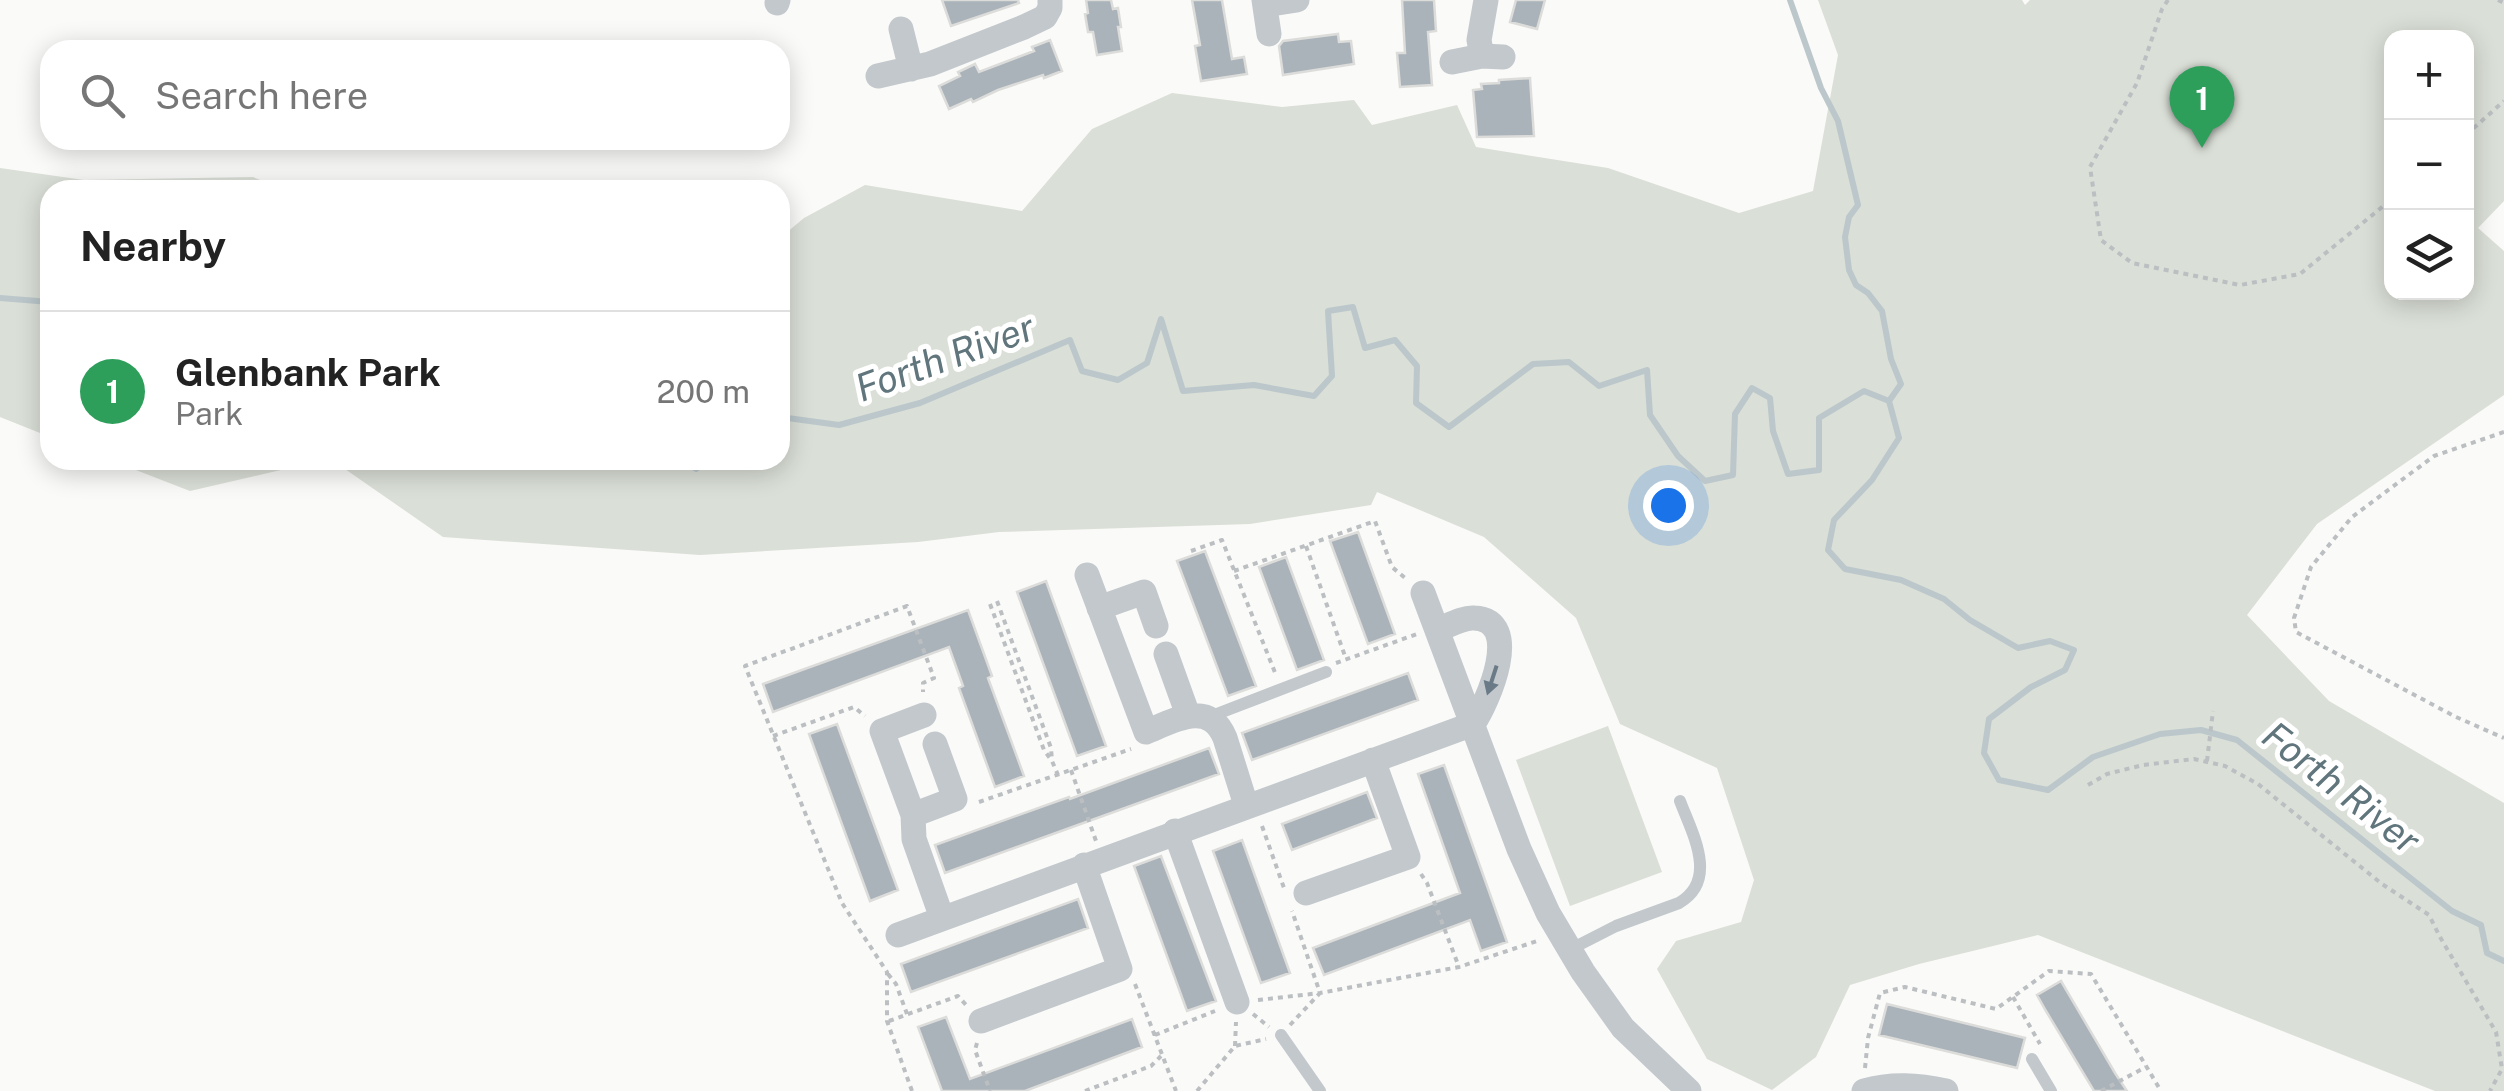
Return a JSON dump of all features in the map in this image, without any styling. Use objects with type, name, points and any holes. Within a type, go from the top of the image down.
[{"type":"street","points":[[878,76],[930,64],[1045,17],[1050,0]]},
{"type":"street","points":[[1269,34],[1264,2],[1297,0]]},
{"type":"street","points":[[1452,62],[1492,57],[1479,40],[1486,0]]},
{"type":"street","points":[[901,29],[911,68]]},
{"type":"street","points":[[1087,574],[1146,732],[1198,716]]},
{"type":"street","points":[[1100,608],[1144,592],[1156,626]]},
{"type":"street","points":[[1422,593],[1425,632],[1473,724],[1531,878],[1565,942],[1624,1028],[1673,1086]]},
{"type":"street","points":[[898,935],[1473,724],[1482,710],[1502,650],[1500,638],[1494,627],[1471,617],[1425,632]]},
{"type":"street","points":[[1166,654],[1198,716],[1220,728],[1246,805]]},
{"type":"street","points":[[924,716],[882,731],[913,815],[914,838],[942,918]]},
{"type":"street","points":[[913,815],[955,800],[935,744]]},
{"type":"street","points":[[1306,892],[1408,857],[1374,760]]},
{"type":"street","points":[[1175,831],[1237,1002]]},
{"type":"street","points":[[980,1021],[1120,969],[1093,862]]},
{"type":"street","points":[[1864,1081],[1946,1091]]},
{"type":"lane","points":[[1198,716],[1326,672]]},
{"type":"lane","points":[[1565,942],[1688,898],[1700,878],[1700,854],[1680,801]]},
{"type":"lane","points":[[1281,1036],[1320,1091]]},
{"type":"lane","points":[[2032,1059],[2051,1091]]},
{"type":"path","points":[[2168,0],[2137,83],[2090,167],[2101,240],[2132,263],[2240,285],[2300,274],[2384,206]]},
{"type":"path","points":[[2474,128],[2504,101]]},
{"type":"path","points":[[2504,432],[2434,456],[2352,518],[2311,567],[2294,618],[2296,632],[2456,717],[2504,738]]},
{"type":"path","points":[[1234,571],[1375,521],[1392,567],[1422,593]]},
{"type":"path","points":[[1191,550],[1222,540],[1281,689]]},
{"type":"path","points":[[1306,546],[1346,659]]},
{"type":"path","points":[[997,601],[1051,748],[1052,761]]},
{"type":"path","points":[[990,604],[1044,750],[1058,775]]},
{"type":"path","points":[[908,1014],[896,984],[842,903],[745,666],[906,606],[934,678],[923,683],[924,716]]},
{"type":"path","points":[[1326,672],[1333,664],[1425,632]]},
{"type":"path","points":[[774,736],[854,707],[882,731]]},
{"type":"path","points":[[2207,762],[2213,714]]},
{"type":"path","points":[[955,800],[974,804],[1137,747],[1146,732]]},
{"type":"path","points":[[2088,785],[2107,774],[2142,765],[2194,759],[2225,766],[2258,784],[2382,884],[2430,915],[2496,1032],[2502,1069],[2490,1091]]},
{"type":"path","points":[[1070,770],[1093,862]]},
{"type":"path","points":[[1408,857],[1427,883],[1459,967]]},
{"type":"path","points":[[1156,1036],[1237,1002],[1320,993],[1565,942]]},
{"type":"path","points":[[1120,969],[1138,986],[1176,1091]]},
{"type":"path","points":[[1864,1081],[1868,1038],[1880,993],[1906,987],[1996,1009],[2049,971],[2091,974],[2161,1091]]},
{"type":"path","points":[[886,972],[887,1021],[912,1091]]},
{"type":"path","points":[[1197,1091],[1235,1046],[1281,1036],[1320,993]]},
{"type":"path","points":[[887,1021],[958,996],[980,1021],[976,1050],[990,1091]]},
{"type":"path","points":[[1237,1002],[1281,1036]]},
{"type":"path","points":[[1084,1091],[1151,1066],[1162,1054]]},
{"type":"path","points":[[2102,1091],[2147,1067]]},
{"type":"shaded area","points":[[1818,0],[2022,0],[2025,5],[2030,0],[2504,0],[2504,201],[2478,228],[2504,251],[2504,395],[2317,524],[2247,615],[2329,701],[2504,803],[2504,1091],[2435,1091],[2038,935],[1850,985],[1816,1057],[1772,1090],[1707,1059],[1657,969],[1676,941],[1741,922],[1754,880],[1717,768],[1620,724],[1576,618],[1484,537],[1377,492],[1371,505],[1250,524],[999,532],[918,542],[700,555],[443,537],[346,470],[790,470],[790,230],[865,185],[1022,211],[1092,129],[1172,93],[1282,107],[1354,100],[1372,125],[1457,105],[1476,147],[1608,168],[1739,213],[1813,191],[1838,55]]},
{"type":"shaded area","points":[[0,168],[84,180],[40,180],[40,433],[0,417]]},
{"type":"shaded area","points":[[253,177],[260,180],[84,180]]},
{"type":"shaded area","points":[[136,470],[281,470],[190,491]]},
{"type":"shaded area","points":[[1608,726],[1662,872],[1570,906],[1516,760]]},
{"type":"building","points":[[942,0],[1018,0],[1019,3],[951,26]]},
{"type":"building","points":[[1086,0],[1111,0],[1113,9],[1118,8],[1122,51],[1097,55],[1093,32],[1088,32]]},
{"type":"building","points":[[1192,0],[1222,0],[1232,59],[1244,57],[1247,74],[1201,81]]},
{"type":"building","points":[[1402,0],[1434,0],[1436,31],[1428,32],[1432,85],[1400,87],[1397,53],[1405,53]]},
{"type":"building","points":[[1516,0],[1545,0],[1537,29],[1510,22]]},
{"type":"building","points":[[1338,34],[1339,42],[1351,41],[1354,64],[1283,75],[1279,46],[1283,41]]},
{"type":"building","points":[[1050,40],[1062,71],[949,109],[939,86],[960,76],[958,72],[975,64],[979,72],[1034,51],[1032,47]]},
{"type":"building","points":[[1530,78],[1534,136],[1477,137],[1473,90],[1499,80]]},
{"type":"building","points":[[1358,532],[1395,634],[1368,644],[1330,541]]},
{"type":"building","points":[[1205,551],[1256,686],[1228,696],[1177,561]]},
{"type":"building","points":[[1286,557],[1324,660],[1297,670],[1259,567]]},
{"type":"building","points":[[1046,581],[1106,746],[1077,756],[1017,592]]},
{"type":"building","points":[[968,610],[1024,776],[995,787],[959,688],[963,686],[949,647],[773,712],[763,684]]},
{"type":"building","points":[[1408,673],[1418,700],[1252,760],[1242,733]]},
{"type":"building","points":[[837,724],[898,890],[870,901],[809,734]]},
{"type":"building","points":[[1209,748],[1219,774],[945,873],[935,845]]},
{"type":"building","points":[[1444,765],[1507,942],[1481,951],[1470,920],[1324,975],[1313,948],[1460,893],[1418,774]]},
{"type":"building","points":[[1367,792],[1377,818],[1292,850],[1282,824]]},
{"type":"building","points":[[1242,840],[1290,973],[1261,983],[1213,851]]},
{"type":"building","points":[[1161,856],[1216,1001],[1187,1011],[1134,866]]},
{"type":"building","points":[[1078,899],[1088,928],[911,992],[901,964]]},
{"type":"building","points":[[2061,981],[2127,1091],[2094,1091],[2046,1011],[2037,995]]},
{"type":"building","points":[[1887,1004],[2025,1038],[2017,1068],[1879,1035]]},
{"type":"building","points":[[946,1017],[970,1079],[1132,1019],[1142,1047],[1025,1091],[942,1091],[918,1027]]},
{"type":"waterway","points":[[1790,0],[1821,88],[1838,121],[1858,205],[1849,217],[1845,237],[1849,270],[1856,285],[1882,311],[1891,359],[1901,384],[1889,401]]},
{"type":"waterway","name":"Forth River","points":[[0,298],[40,301]]},
{"type":"waterway","name":"Forth River","points":[[790,418],[839,425],[920,403],[1070,340],[1082,371],[1118,380],[1147,363],[1161,319],[1183,391],[1254,385],[1314,396],[1332,376],[1328,311],[1353,307],[1365,348],[1395,340],[1417,366],[1416,403],[1449,427],[1533,364],[1569,362],[1599,386],[1647,370],[1650,415],[1678,456],[1705,481],[1733,475],[1735,414],[1752,388],[1770,398],[1773,431],[1788,474],[1819,470],[1819,418],[1864,391],[1889,401]]},
{"type":"waterway","name":"Forth River","points":[[1889,401],[1899,438],[1872,480],[1834,520],[1828,550],[1845,569],[1901,580],[1944,599],[1970,620],[2018,648],[2050,641],[2074,650],[2065,670],[2031,687],[1989,719],[1984,753],[1999,780],[2048,790],[2093,757],[2160,734],[2201,730],[2237,740],[2452,911],[2481,925],[2487,953],[2504,961]]},
{"type":"place","name":"Glenbank Park","points":[[2202,148]]}]
